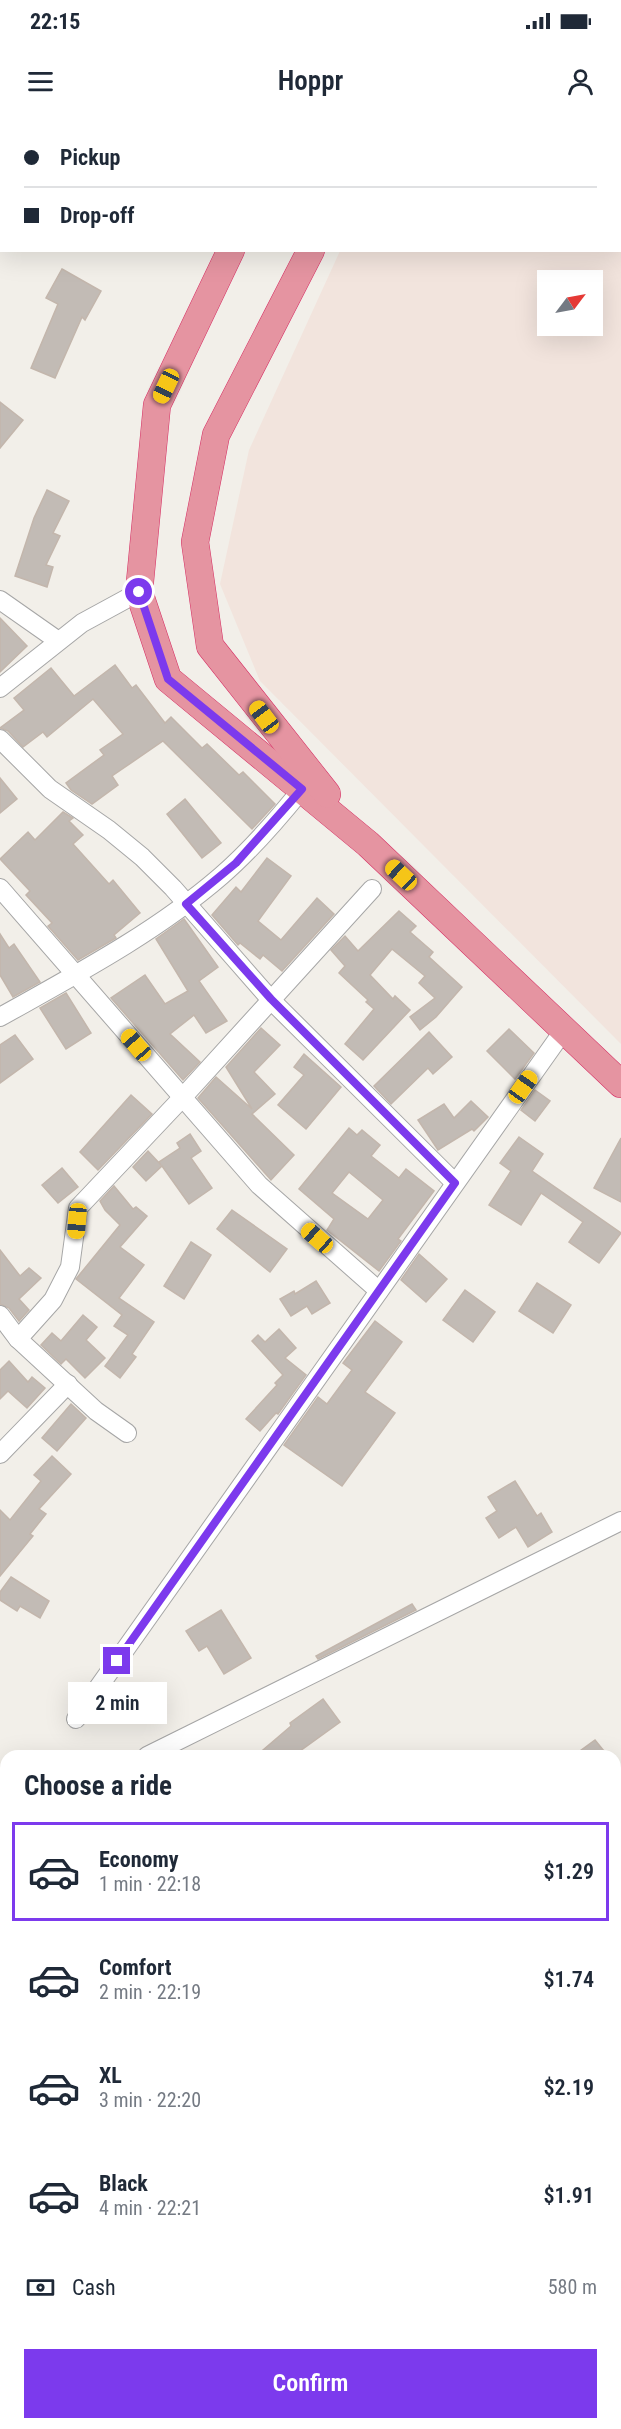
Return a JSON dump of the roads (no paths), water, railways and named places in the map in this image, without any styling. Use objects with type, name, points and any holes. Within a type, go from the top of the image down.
[{"type":"highway","points":[[230,252],[157,405],[139,592],[168,679],[368,844],[621,1084]]},
{"type":"highway","points":[[310,252],[216,435],[195,542],[210,646],[264,717],[368,844]]},
{"type":"street","points":[[0,687],[57,640],[82,623],[139,592]]},
{"type":"street","points":[[0,600],[57,640]]},
{"type":"street","points":[[0,739],[50,789],[109,830],[142,857],[271,999],[455,1183]]},
{"type":"street","points":[[0,1017],[77,974],[186,904],[236,863],[302,789]]},
{"type":"street","points":[[0,888],[259,1185],[379,1291]]},
{"type":"street","points":[[18,1340],[53,1300],[70,1267],[78,1208],[372,890]]},
{"type":"street","points":[[76,1719],[564,1030]]},
{"type":"street","points":[[0,1315],[18,1340],[96,1411],[127,1433]]},
{"type":"street","points":[[0,1454],[68,1384]]},
{"type":"street","points":[[159,1750],[621,1521]]}]
